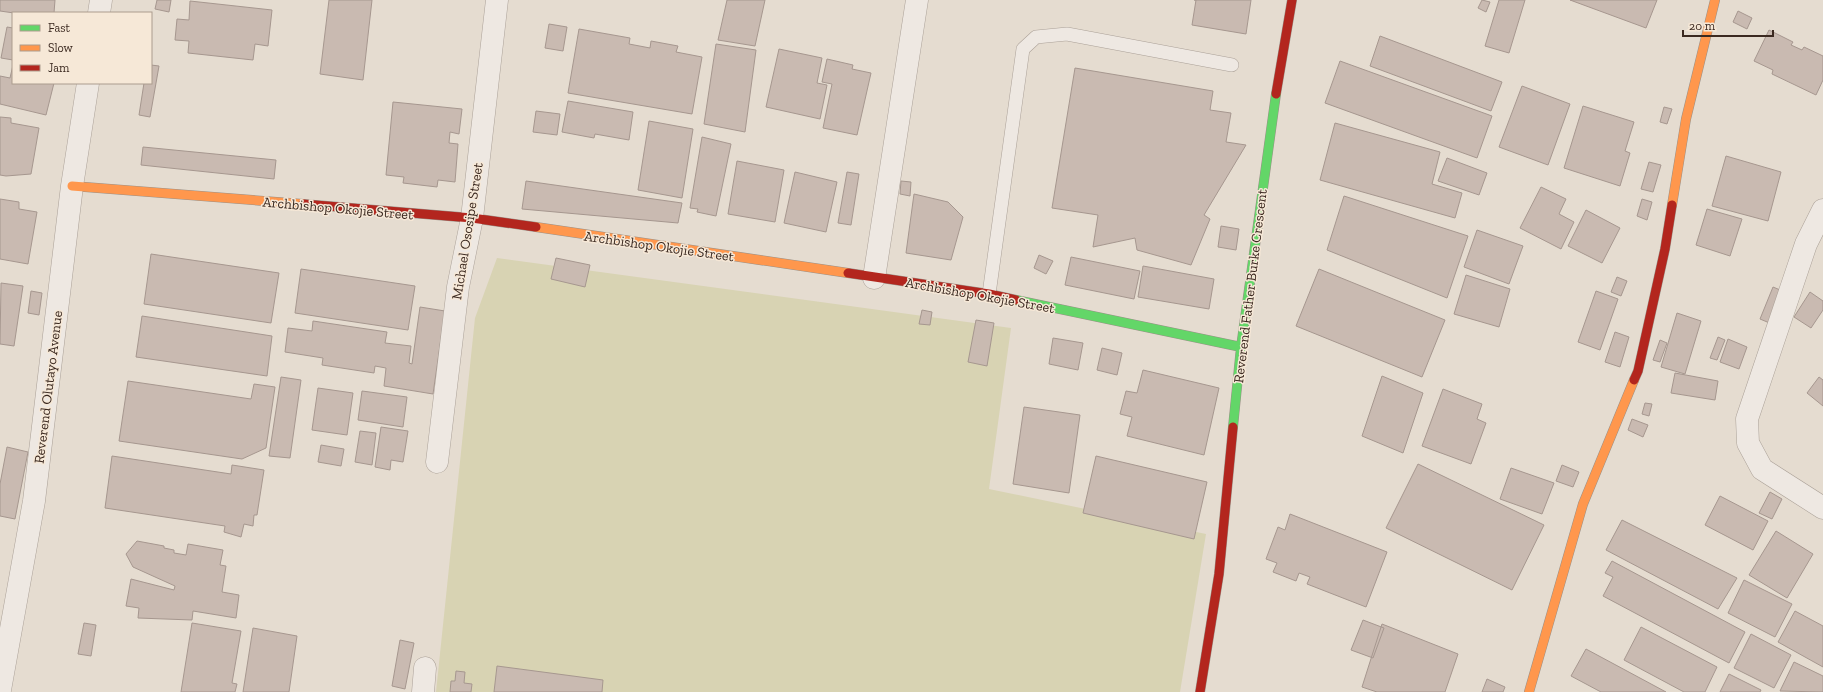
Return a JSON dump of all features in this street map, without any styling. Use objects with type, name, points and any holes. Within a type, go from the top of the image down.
[{"type":"street","points":[[99,12],[102,0]]},
{"type":"street","name":"Michael Ososipe Street","points":[[437,462],[458,287],[472,218],[497,0]]},
{"type":"street","points":[[874,278],[917,0]]},
{"type":"street","name":"Reverend Father Burke Crescent","points":[[1200,692],[1219,574],[1241,348],[1271,126],[1292,0]]},
{"type":"street","points":[[1529,692],[1584,504],[1638,371],[1665,249],[1686,119],[1715,0]]},
{"type":"street","name":"Reverend Olutayo Avenue","points":[[0,690],[34,501],[72,186],[88,84]]},
{"type":"street","name":"Archbishop Okojie Street","points":[[72,186],[472,218],[989,294],[1241,348]]},
{"type":"street","points":[[1823,210],[1806,244],[1747,419],[1748,442],[1762,469],[1823,508]]},
{"type":"street","points":[[423,692],[425,668]]},
{"type":"lane","points":[[989,294],[1023,49],[1036,37],[1067,34],[1232,65]]},
{"type":"shaded area","points":[[497,258],[1011,328],[989,489],[1206,534],[1180,692],[436,692],[475,318]]},
{"type":"building","points":[[0,0],[55,0],[54,12],[12,13],[0,11]]},
{"type":"building","points":[[157,0],[171,0],[169,12],[155,9]]},
{"type":"building","points":[[329,0],[372,0],[363,80],[320,74]]},
{"type":"building","points":[[727,0],[765,0],[755,46],[718,40]]},
{"type":"building","points":[[1196,0],[1251,0],[1246,34],[1192,25]]},
{"type":"building","points":[[1482,0],[1490,2],[1486,12],[1478,8]]},
{"type":"building","points":[[1499,0],[1525,0],[1509,53],[1485,46]]},
{"type":"building","points":[[1570,0],[1657,0],[1646,28]]},
{"type":"building","points":[[190,1],[272,10],[268,46],[255,44],[253,60],[188,53],[189,41],[175,40],[177,19],[189,20]]},
{"type":"building","points":[[1738,11],[1752,18],[1747,29],[1733,22]]},
{"type":"building","points":[[549,24],[567,27],[563,51],[545,48]]},
{"type":"building","points":[[7,27],[12,28],[12,60],[1,58]]},
{"type":"building","points":[[579,29],[630,38],[629,44],[650,48],[651,41],[678,46],[676,52],[702,57],[692,114],[568,93]]},
{"type":"building","points":[[1769,30],[1793,42],[1791,45],[1802,50],[1804,47],[1823,56],[1823,80],[1816,95],[1772,74],[1773,70],[1754,61]]},
{"type":"building","points":[[1380,36],[1502,82],[1491,111],[1370,66]]},
{"type":"building","points":[[716,44],[756,50],[745,132],[704,124]]},
{"type":"building","points":[[779,49],[822,58],[817,83],[827,85],[820,119],[766,107]]},
{"type":"building","points":[[827,59],[853,65],[852,69],[871,73],[857,135],[823,128],[832,84],[822,82]]},
{"type":"building","points":[[1340,61],[1492,116],[1477,158],[1325,103]]},
{"type":"building","points":[[152,65],[159,66],[150,117],[139,115],[144,84],[152,84]]},
{"type":"building","points":[[1075,68],[1213,91],[1210,110],[1231,113],[1226,142],[1246,145],[1204,215],[1210,219],[1191,265],[1137,250],[1135,238],[1093,247],[1098,215],[1052,208]]},
{"type":"building","points":[[12,69],[12,84],[54,84],[46,115],[0,104],[0,76],[10,78]]},
{"type":"building","points":[[1522,86],[1570,104],[1548,165],[1499,147]]},
{"type":"building","points":[[568,101],[633,112],[629,140],[595,134],[594,138],[562,132]]},
{"type":"building","points":[[393,102],[462,109],[459,134],[450,132],[449,143],[458,144],[455,182],[438,180],[437,187],[403,183],[404,177],[386,175]]},
{"type":"building","points":[[1583,106],[1634,122],[1625,151],[1630,153],[1620,186],[1564,168]]},
{"type":"building","points":[[1664,107],[1672,109],[1667,124],[1660,122]]},
{"type":"building","points":[[536,111],[560,114],[557,135],[533,132]]},
{"type":"building","points":[[0,117],[11,118],[11,123],[39,128],[31,174],[0,175]]},
{"type":"building","points":[[649,121],[693,129],[682,198],[638,190]]},
{"type":"building","points":[[1335,123],[1440,152],[1432,184],[1462,193],[1455,218],[1320,180]]},
{"type":"building","points":[[702,137],[731,144],[716,216],[697,212],[698,209],[690,208]]},
{"type":"building","points":[[143,147],[276,160],[274,179],[141,165]]},
{"type":"building","points":[[1726,156],[1781,172],[1768,221],[1712,206]]},
{"type":"building","points":[[1447,158],[1487,173],[1479,195],[1438,181]]},
{"type":"building","points":[[737,161],[784,170],[775,222],[728,214]]},
{"type":"building","points":[[1649,162],[1661,165],[1653,192],[1641,189]]},
{"type":"building","points":[[795,172],[837,182],[826,232],[784,223]]},
{"type":"building","points":[[847,172],[859,174],[851,225],[838,223]]},
{"type":"building","points":[[526,181],[682,203],[678,223],[522,209]]},
{"type":"building","points":[[901,181],[911,182],[910,196],[900,194]]},
{"type":"building","points":[[1541,187],[1566,199],[1559,214],[1574,222],[1561,249],[1520,228]]},
{"type":"building","points":[[914,194],[948,202],[963,217],[951,260],[906,253]]},
{"type":"building","points":[[1344,196],[1468,236],[1447,298],[1327,250]]},
{"type":"building","points":[[0,199],[19,202],[19,209],[37,212],[28,264],[0,259]]},
{"type":"building","points":[[1642,199],[1652,202],[1647,220],[1637,216]]},
{"type":"building","points":[[1707,209],[1742,219],[1730,256],[1696,245]]},
{"type":"building","points":[[1586,210],[1620,228],[1602,263],[1568,246]]},
{"type":"building","points":[[1221,226],[1239,229],[1236,250],[1218,247]]},
{"type":"building","points":[[1477,230],[1523,246],[1509,284],[1464,267]]},
{"type":"building","points":[[151,254],[279,273],[271,323],[144,304]]},
{"type":"building","points":[[1039,255],[1053,261],[1046,274],[1034,268]]},
{"type":"building","points":[[1071,257],[1140,271],[1134,299],[1065,285]]},
{"type":"building","points":[[556,258],[590,265],[585,287],[551,279]]},
{"type":"building","points":[[1143,266],[1214,279],[1209,309],[1138,297]]},
{"type":"building","points":[[301,269],[415,286],[408,330],[295,313]]},
{"type":"building","points":[[1319,269],[1445,320],[1422,377],[1296,326]]},
{"type":"building","points":[[1466,275],[1510,289],[1499,327],[1454,314]]},
{"type":"building","points":[[1617,277],[1627,281],[1621,296],[1611,292]]},
{"type":"building","points":[[1,283],[23,286],[14,346],[0,344]]},
{"type":"building","points":[[1773,287],[1785,292],[1772,324],[1760,319]]},
{"type":"building","points":[[31,291],[42,293],[39,315],[28,313]]},
{"type":"building","points":[[1596,291],[1618,299],[1600,350],[1578,342]]},
{"type":"building","points":[[1810,292],[1823,301],[1823,310],[1811,328],[1794,317]]},
{"type":"building","points":[[420,307],[445,311],[433,394],[384,386],[386,368],[375,366],[374,373],[322,365],[323,358],[285,352],[288,328],[312,331],[313,321],[387,332],[385,343],[411,346],[409,363],[412,364]]},
{"type":"building","points":[[922,310],[932,312],[930,325],[919,324]]},
{"type":"building","points":[[1677,313],[1701,321],[1685,374],[1661,367]]},
{"type":"building","points":[[142,316],[272,336],[267,376],[136,357]]},
{"type":"building","points":[[976,320],[994,323],[987,366],[968,362]]},
{"type":"building","points":[[1615,332],[1629,337],[1620,367],[1605,362]]},
{"type":"building","points":[[1718,337],[1725,340],[1717,360],[1710,358]]},
{"type":"building","points":[[1053,338],[1083,343],[1078,370],[1049,364]]},
{"type":"building","points":[[1728,339],[1747,347],[1739,369],[1720,362]]},
{"type":"building","points":[[1660,340],[1667,343],[1660,362],[1653,360]]},
{"type":"building","points":[[1102,348],[1122,353],[1117,375],[1097,370]]},
{"type":"building","points":[[1143,370],[1219,388],[1204,455],[1127,436],[1132,417],[1120,414],[1126,391],[1137,393]]},
{"type":"building","points":[[1675,373],[1718,381],[1715,400],[1671,393]]},
{"type":"building","points":[[1382,376],[1423,393],[1403,453],[1362,436]]},
{"type":"building","points":[[281,377],[301,380],[290,458],[269,456]]},
{"type":"building","points":[[1819,377],[1823,380],[1823,406],[1807,393]]},
{"type":"building","points":[[128,381],[251,399],[254,384],[275,387],[266,448],[242,459],[119,441]]},
{"type":"building","points":[[318,388],[353,393],[347,435],[312,430]]},
{"type":"building","points":[[1443,389],[1482,404],[1477,419],[1486,423],[1471,464],[1422,446]]},
{"type":"building","points":[[362,391],[407,397],[403,427],[358,420]]},
{"type":"building","points":[[1645,403],[1652,404],[1649,416],[1642,414]]},
{"type":"building","points":[[1024,407],[1080,415],[1069,493],[1013,484]]},
{"type":"building","points":[[1632,419],[1648,425],[1643,437],[1628,430]]},
{"type":"building","points":[[381,427],[408,431],[403,462],[391,460],[390,470],[375,467]]},
{"type":"building","points":[[360,431],[376,433],[372,465],[355,462]]},
{"type":"building","points":[[321,445],[344,449],[341,466],[318,462]]},
{"type":"building","points":[[7,447],[28,452],[15,519],[0,516],[0,484]]},
{"type":"building","points":[[112,456],[231,474],[232,465],[264,470],[257,515],[254,515],[253,526],[244,524],[241,537],[224,532],[225,526],[105,508]]},
{"type":"building","points":[[1096,456],[1207,482],[1194,539],[1083,513]]},
{"type":"building","points":[[1418,464],[1544,525],[1512,590],[1386,528]]},
{"type":"building","points":[[1562,465],[1579,472],[1573,487],[1556,481]]},
{"type":"building","points":[[1511,468],[1554,483],[1542,514],[1500,499]]},
{"type":"building","points":[[1770,492],[1782,499],[1772,519],[1759,513]]},
{"type":"building","points":[[1720,496],[1768,521],[1753,550],[1705,525]]},
{"type":"building","points":[[1290,514],[1387,552],[1366,607],[1307,584],[1310,577],[1299,573],[1296,581],[1273,572],[1277,563],[1266,559],[1278,527],[1285,530]]},
{"type":"building","points":[[1622,520],[1737,578],[1718,609],[1606,550]]},
{"type":"building","points":[[1776,531],[1813,554],[1787,598],[1749,575]]},
{"type":"building","points":[[137,541],[164,546],[164,548],[174,550],[174,553],[186,555],[188,544],[223,550],[220,565],[226,566],[222,592],[239,595],[236,618],[193,611],[192,620],[138,618],[139,608],[126,606],[131,579],[174,590],[175,586],[133,567],[126,554]]},
{"type":"building","points":[[1612,561],[1745,632],[1729,663],[1603,596],[1613,577],[1605,573]]},
{"type":"building","points":[[1744,580],[1792,604],[1775,637],[1728,613]]},
{"type":"building","points":[[1795,611],[1823,626],[1823,667],[1778,642]]},
{"type":"building","points":[[1363,620],[1384,628],[1373,658],[1351,650]]},
{"type":"building","points":[[84,623],[96,625],[91,656],[78,654]]},
{"type":"building","points":[[192,623],[241,631],[232,683],[237,684],[235,692],[181,692]]},
{"type":"building","points":[[1382,624],[1458,654],[1445,692],[1377,692],[1362,687]]},
{"type":"building","points":[[1641,627],[1717,667],[1705,692],[1684,692],[1624,660]]},
{"type":"building","points":[[253,628],[297,636],[289,692],[243,692]]},
{"type":"building","points":[[1751,634],[1791,655],[1774,688],[1734,668]]},
{"type":"building","points":[[400,640],[414,643],[405,689],[392,686]]},
{"type":"building","points":[[1586,649],[1666,692],[1601,692],[1571,676]]},
{"type":"building","points":[[1794,662],[1823,676],[1823,692],[1780,691]]},
{"type":"building","points":[[497,666],[603,680],[602,692],[494,692]]},
{"type":"building","points":[[456,671],[465,672],[464,683],[472,684],[471,692],[450,692],[451,681],[455,681]]},
{"type":"building","points":[[1729,674],[1761,690],[1760,692],[1720,692]]},
{"type":"building","points":[[1487,679],[1505,687],[1503,692],[1482,692]]},
{"type":"traffic: fast","points":[[1233,427],[1241,347],[1276,94]]},
{"type":"traffic: fast","points":[[1016,300],[1241,347]]},
{"type":"traffic: slow","points":[[1672,205],[1686,119],[1715,0]]},
{"type":"traffic: slow","points":[[72,186],[303,204]]},
{"type":"traffic: slow","points":[[536,227],[848,273]]},
{"type":"traffic: slow","points":[[1529,692],[1583,504],[1634,380]]},
{"type":"traffic: jam","points":[[1276,94],[1292,0]]},
{"type":"traffic: jam","points":[[303,204],[472,218],[536,227]]},
{"type":"traffic: jam","points":[[1634,380],[1638,371],[1665,249],[1672,205]]},
{"type":"traffic: jam","points":[[848,273],[989,294],[1016,300]]},
{"type":"traffic: jam","points":[[1200,692],[1219,574],[1233,427]]}]
